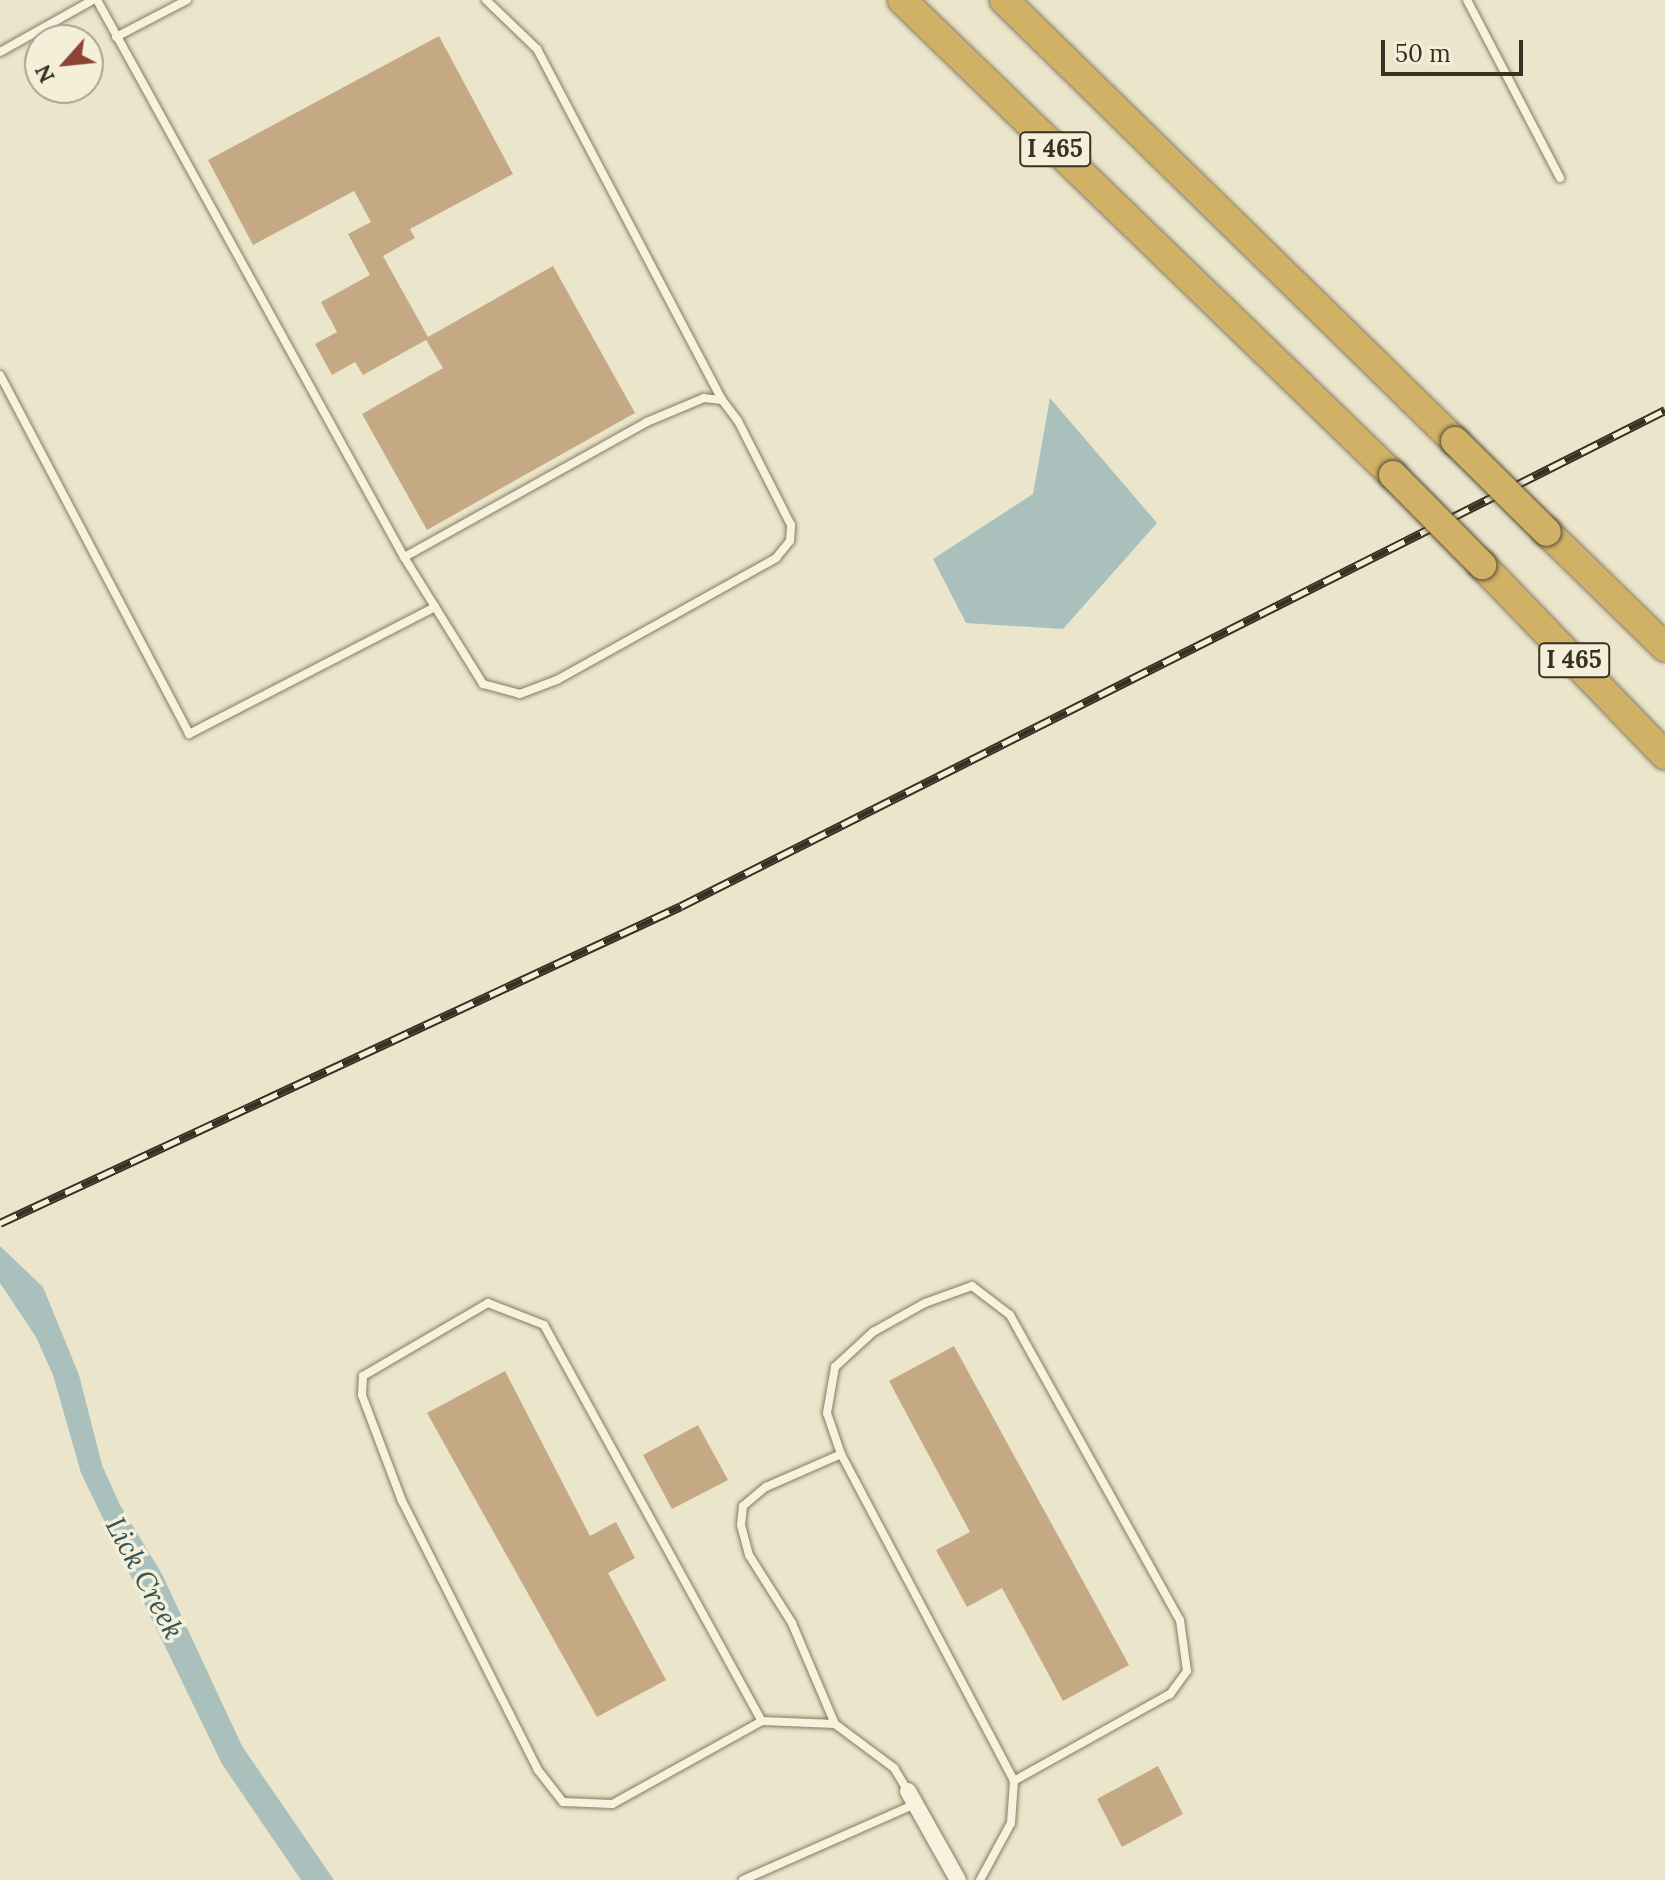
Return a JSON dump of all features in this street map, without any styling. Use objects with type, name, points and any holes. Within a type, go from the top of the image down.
[{"type":"highway","name":"I 465","points":[[902,0],[1393,475],[1665,755]]},
{"type":"highway","name":"I 465","points":[[1004,0],[1665,647]]},
{"type":"street","points":[[911,1798],[958,1880]]},
{"type":"lane","points":[[0,52],[95,0],[404,557],[483,684],[520,694],[557,680],[776,558],[790,541],[791,525],[771,478],[722,400],[537,49],[486,0]]},
{"type":"lane","points":[[116,37],[187,0]]},
{"type":"lane","points":[[1467,0],[1560,178]]},
{"type":"lane","points":[[0,375],[189,734],[435,607]]},
{"type":"lane","points":[[404,557],[647,422],[704,398],[722,400]]},
{"type":"lane","points":[[980,1880],[1011,1823],[1014,1781],[841,1454],[827,1413],[835,1367],[873,1332],[925,1303],[972,1286],[1010,1315],[1180,1620],[1187,1671],[1170,1694],[1014,1781]]},
{"type":"lane","points":[[762,1721],[544,1325],[488,1303],[363,1376],[362,1395],[402,1501],[538,1770],[563,1802],[612,1804],[762,1721],[835,1724]]},
{"type":"lane","points":[[743,1880],[911,1798],[894,1768],[835,1724],[792,1623],[749,1555],[741,1525],[743,1506],[766,1487],[841,1454]]},
{"type":"water","points":[[1050,398],[1157,523],[1063,629],[966,623],[933,559],[1033,494]]},
{"type":"water","name":"Lick Creek","points":[[0,1246],[43,1287],[79,1375],[102,1465],[120,1505],[162,1574],[242,1746],[334,1880],[301,1880],[222,1764],[81,1473],[53,1375],[36,1337],[0,1283]]},
{"type":"building","points":[[439,36],[513,174],[410,229],[415,238],[383,256],[428,337],[553,266],[635,413],[427,530],[362,414],[443,368],[426,340],[363,375],[355,362],[332,375],[315,344],[337,332],[321,302],[370,275],[348,234],[371,222],[354,191],[253,245],[208,160]]},
{"type":"building","points":[[954,1346],[1129,1665],[1063,1701],[1002,1588],[967,1607],[936,1550],[970,1532],[889,1381]]},
{"type":"building","points":[[505,1371],[590,1536],[616,1522],[635,1558],[608,1573],[666,1680],[597,1717],[427,1413]]},
{"type":"building","points":[[698,1425],[728,1480],[672,1509],[643,1455]]},
{"type":"building","points":[[1158,1766],[1183,1814],[1122,1847],[1097,1799]]},
{"type":"railway","points":[[0,1223],[681,906],[1665,410]]}]
